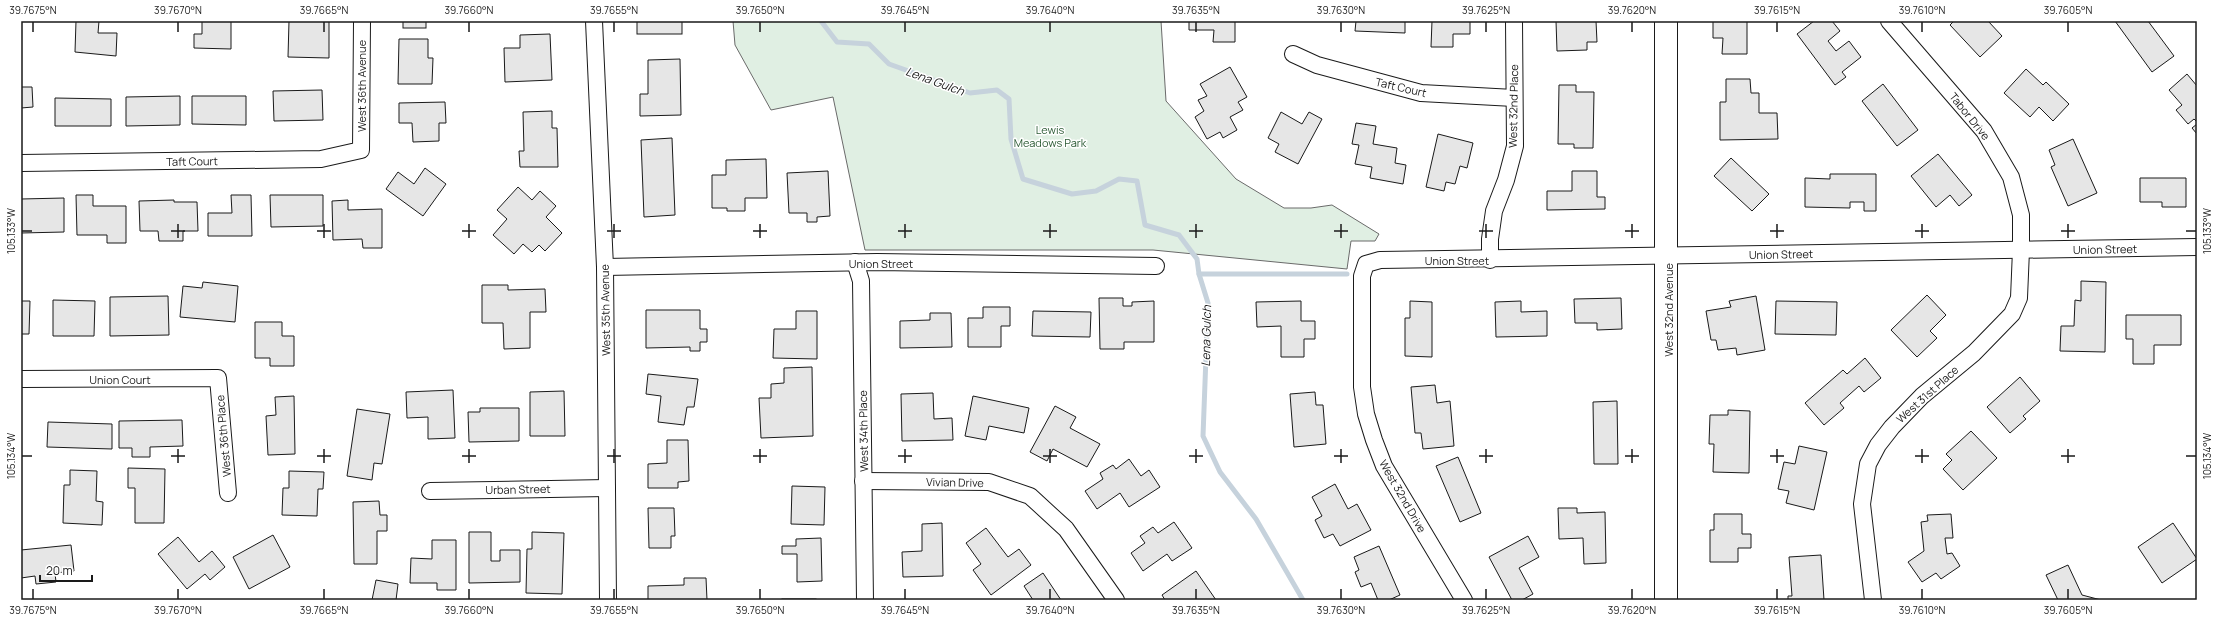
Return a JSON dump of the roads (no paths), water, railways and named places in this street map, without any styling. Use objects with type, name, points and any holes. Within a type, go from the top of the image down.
[{"type":"street","name":"West 36th Avenue","points":[[361,150],[362,21]]},
{"type":"street","name":"West 35th Avenue","points":[[594,21],[605,267],[608,600]]},
{"type":"street","name":"West 32nd Place","points":[[1490,260],[1490,239],[1494,210],[1506,180],[1515,146],[1514,21]]},
{"type":"street","name":"West 32nd Avenue","points":[[1666,21],[1668,255],[1666,600]]},
{"type":"street","name":"Tabor Drive","points":[[1889,21],[1984,131],[2011,177],[2021,216],[2021,250]]},
{"type":"street","name":"Taft Court","points":[[1293,54],[1317,65],[1421,93],[1514,98]]},
{"type":"street","name":"Taft Court","points":[[21,163],[321,159],[361,150]]},
{"type":"street","name":"Union Street","points":[[1366,264],[1380,260],[1490,260],[1668,255],[2197,247]]},
{"type":"street","name":"West 31st Place","points":[[1873,600],[1862,504],[1868,464],[1878,445],[1892,426],[1922,396],[1974,353],[2012,314],[2019,298],[2021,250]]},
{"type":"street","name":"Union Street","points":[[605,267],[855,262],[1156,266]]},
{"type":"street","name":"West 34th Place","points":[[855,262],[862,281],[864,600]]},
{"type":"street","name":"West 32nd Drive","points":[[1366,264],[1362,276],[1362,387],[1366,414],[1384,466],[1464,600]]},
{"type":"street","name":"Union Court","points":[[21,379],[218,378]]},
{"type":"street","name":"West 36th Place","points":[[218,378],[228,493]]},
{"type":"street","name":"Vivian Drive","points":[[863,481],[989,482],[1030,496],[1066,529],[1116,600]]},
{"type":"street","name":"Urban Street","points":[[430,491],[607,488]]},
{"type":"waterway","name":"Lena Gulch","points":[[821,21],[837,42],[869,44],[889,64],[970,93],[997,90],[1009,99],[1011,139],[1023,179],[1072,194],[1096,191],[1119,179],[1137,181],[1145,225],[1179,235],[1197,259],[1199,274],[1208,303],[1203,436],[1220,472],[1256,519],[1303,600]]},
{"type":"waterway","points":[[1199,274],[1347,274]]},
{"type":"park label","name":"Lewis Meadows Park","points":[[1050,135]]}]
